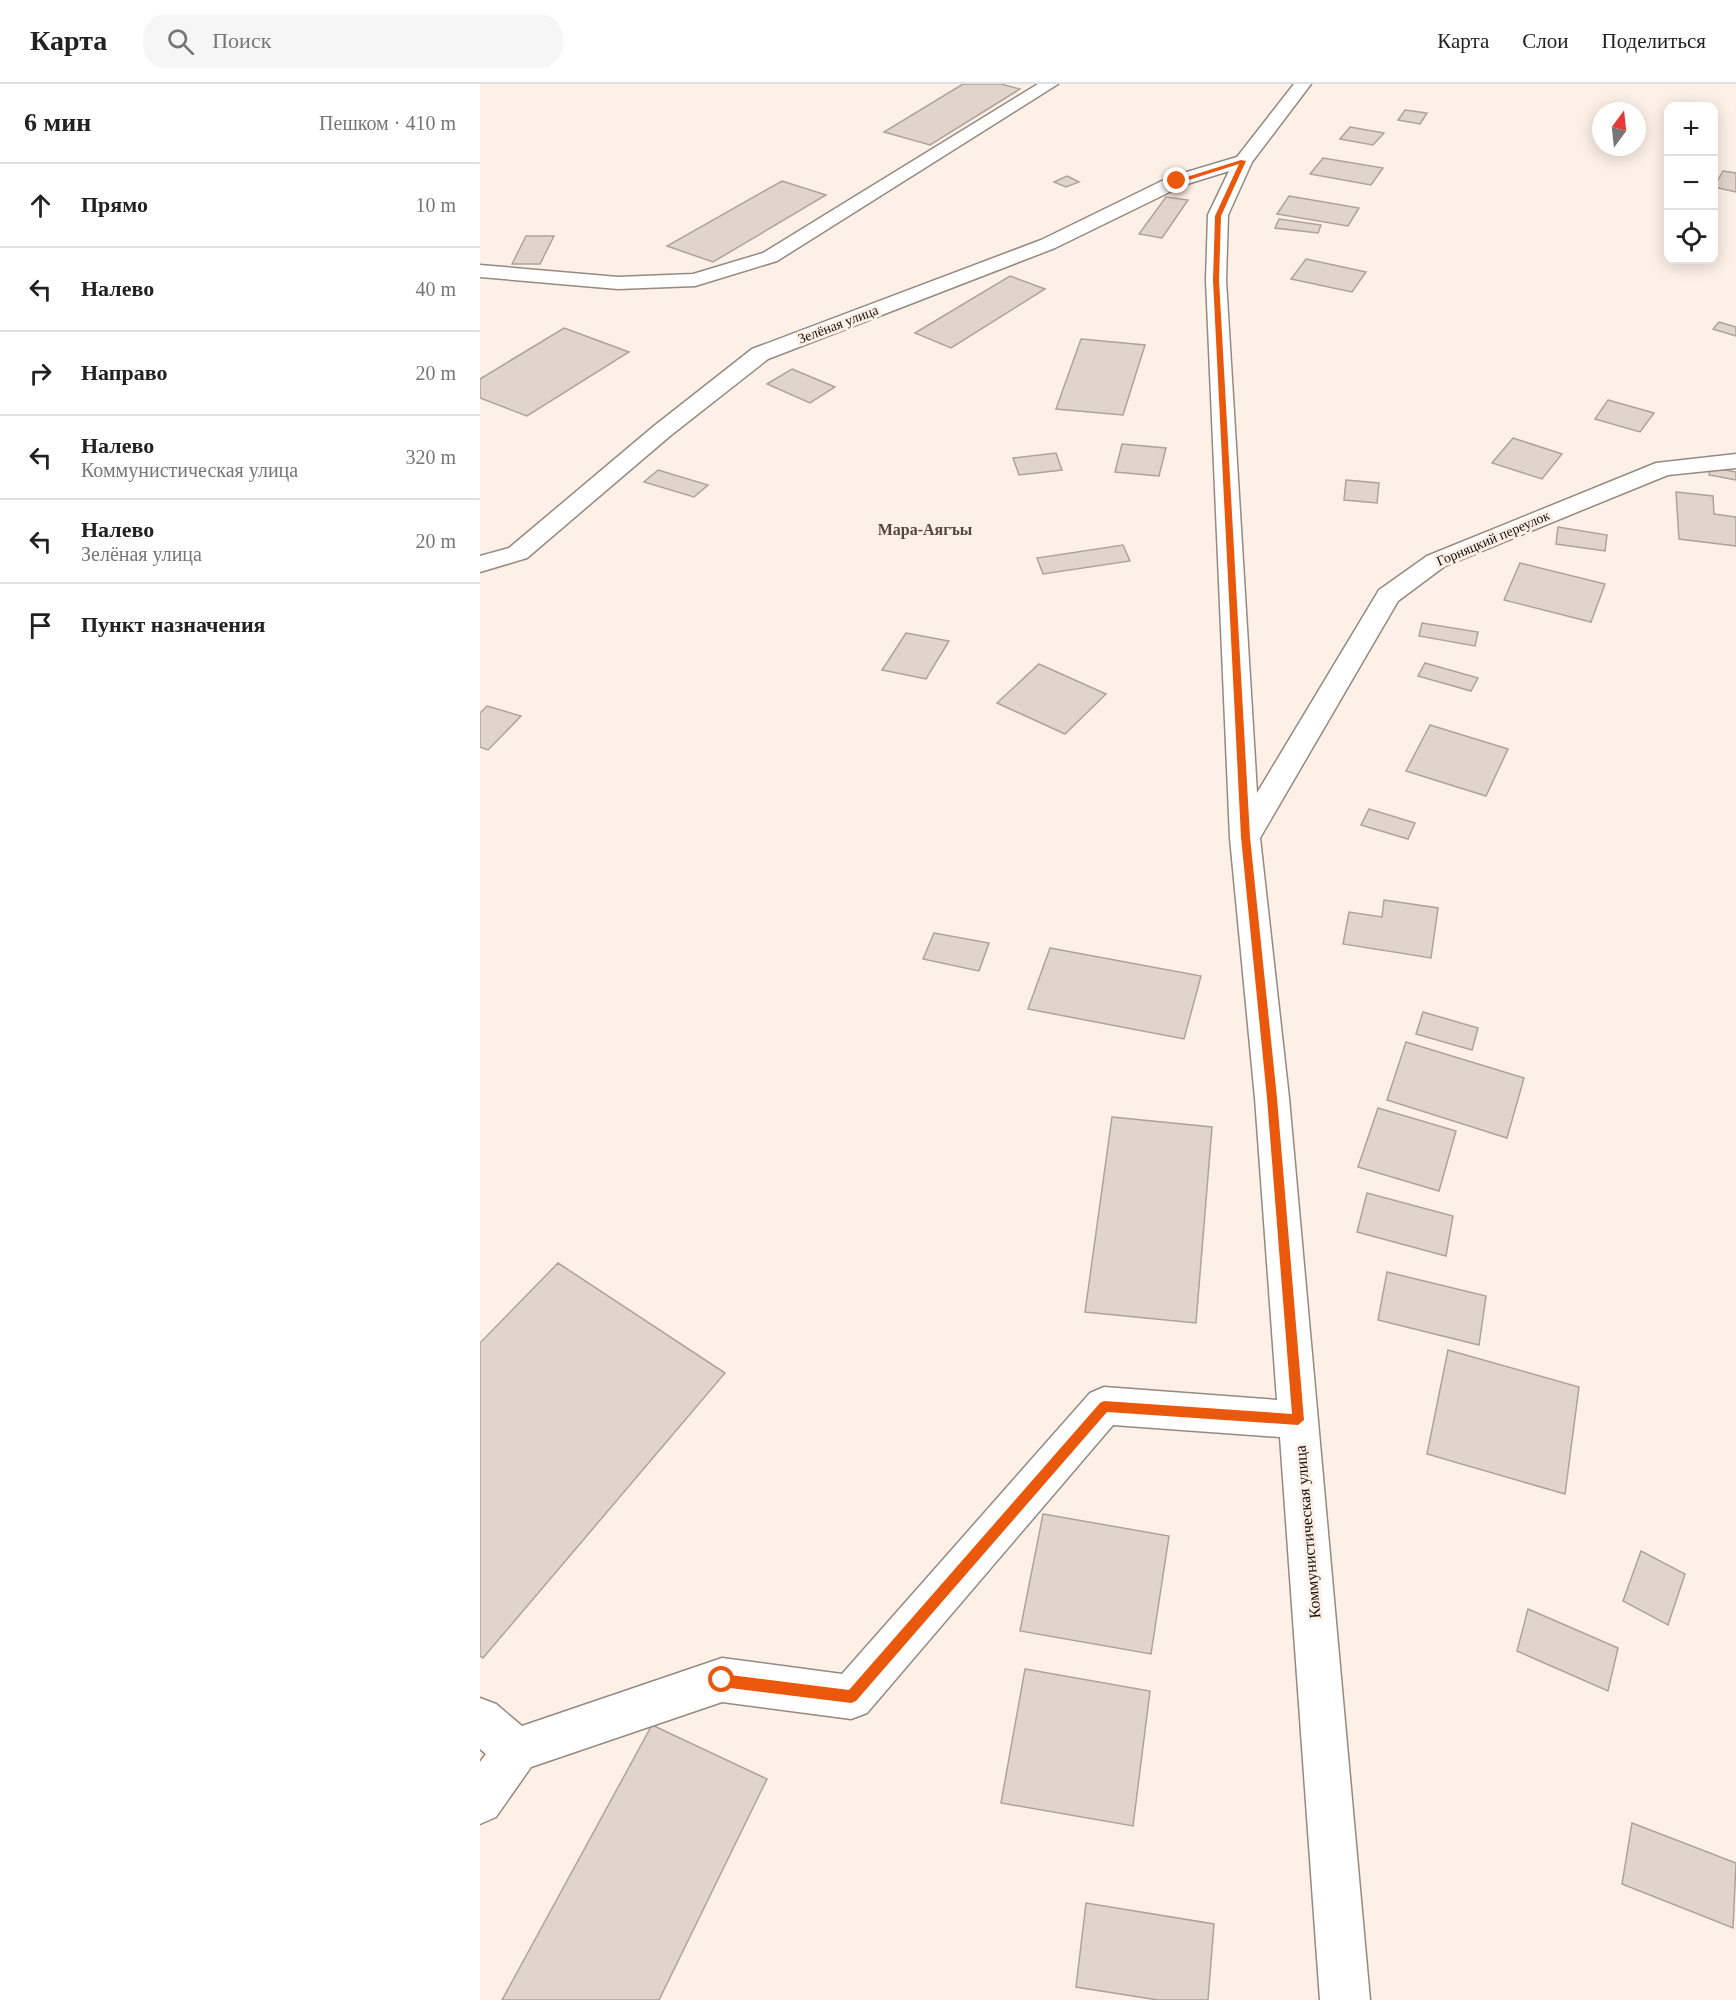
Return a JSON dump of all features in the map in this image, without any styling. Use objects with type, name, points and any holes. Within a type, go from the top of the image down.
[{"type":"street","points":[[480,271],[618,283],[695,280],[770,257],[1050,84]]},
{"type":"street","name":"Коммунистическая улица","points":[[1303,84],[1243,161],[1218,216],[1216,280],[1245,837],[1272,1098],[1345,2000]]},
{"type":"street","name":"Зелёная улица","points":[[480,564],[518,553],[662,431],[760,354],[1048,244],[1177,181],[1243,161]]},
{"type":"street","name":"Горняцкий переулок","points":[[1245,837],[1388,596],[1436,561],[1664,468],[1736,461]]},
{"type":"street","points":[[480,1801],[516,1750],[722,1680],[851,1697],[1104,1406],[1298,1420]]},
{"type":"street","points":[[480,1720],[516,1750]]},
{"type":"building","points":[[963,84],[1001,84],[1020,89],[930,145],[884,132]]},
{"type":"building","points":[[1405,110],[1427,113],[1420,124],[1398,120]]},
{"type":"building","points":[[1350,127],[1384,133],[1373,145],[1340,139]]},
{"type":"building","points":[[1323,158],[1383,168],[1371,185],[1310,174]]},
{"type":"building","points":[[1723,171],[1736,173],[1736,192],[1718,188],[1718,180]]},
{"type":"building","points":[[1067,176],[1079,182],[1066,187],[1054,182]]},
{"type":"building","points":[[782,181],[826,195],[713,262],[667,246]]},
{"type":"building","points":[[1289,196],[1359,208],[1348,226],[1277,214]]},
{"type":"building","points":[[1166,197],[1188,200],[1162,238],[1139,234]]},
{"type":"building","points":[[1279,219],[1321,225],[1318,233],[1275,228]]},
{"type":"building","points":[[526,236],[554,236],[540,264],[512,264]]},
{"type":"building","points":[[1306,259],[1366,272],[1352,292],[1291,279]]},
{"type":"building","points":[[1010,276],[1045,289],[951,348],[915,333]]},
{"type":"building","points":[[1719,322],[1736,327],[1736,336],[1713,329]]},
{"type":"building","points":[[564,328],[629,352],[527,416],[480,398],[480,379]]},
{"type":"building","points":[[1081,339],[1145,345],[1123,415],[1056,409]]},
{"type":"building","points":[[792,369],[835,387],[810,403],[767,384]]},
{"type":"building","points":[[1608,400],[1654,413],[1640,432],[1595,419]]},
{"type":"building","points":[[1513,438],[1562,454],[1542,479],[1492,463]]},
{"type":"building","points":[[1122,444],[1166,448],[1159,476],[1115,472]]},
{"type":"building","points":[[1056,453],[1062,470],[1019,475],[1013,458]]},
{"type":"building","points":[[1710,467],[1736,472],[1736,480],[1709,475]]},
{"type":"building","points":[[658,470],[708,485],[694,497],[644,482]]},
{"type":"building","points":[[1346,480],[1379,483],[1377,503],[1344,500]]},
{"type":"building","points":[[1676,492],[1713,496],[1714,514],[1736,517],[1736,546],[1679,539]]},
{"type":"building","points":[[1558,527],[1607,535],[1605,551],[1556,544]]},
{"type":"building","points":[[1123,545],[1130,561],[1043,574],[1037,558]]},
{"type":"building","points":[[1520,563],[1605,584],[1591,622],[1504,600]]},
{"type":"building","points":[[1422,623],[1478,632],[1475,646],[1419,636]]},
{"type":"building","points":[[906,633],[949,641],[926,679],[882,670]]},
{"type":"building","points":[[1425,663],[1478,678],[1471,691],[1418,676]]},
{"type":"building","points":[[1039,664],[1106,694],[1065,734],[997,703]]},
{"type":"building","points":[[487,706],[521,716],[488,750],[480,747],[480,713]]},
{"type":"building","points":[[1430,725],[1508,749],[1486,796],[1406,771]]},
{"type":"building","points":[[1369,809],[1415,823],[1408,839],[1361,825]]},
{"type":"building","points":[[1384,900],[1438,908],[1431,958],[1343,944],[1349,912],[1382,917]]},
{"type":"building","points":[[934,933],[989,943],[979,971],[923,959]]},
{"type":"building","points":[[1050,948],[1201,976],[1184,1039],[1028,1009]]},
{"type":"building","points":[[1423,1012],[1478,1028],[1472,1050],[1416,1034]]},
{"type":"building","points":[[1406,1042],[1524,1078],[1507,1138],[1387,1100]]},
{"type":"building","points":[[1378,1108],[1456,1131],[1439,1191],[1358,1167]]},
{"type":"building","points":[[1112,1117],[1212,1127],[1196,1323],[1085,1312]]},
{"type":"building","points":[[1367,1193],[1453,1216],[1446,1256],[1357,1232]]},
{"type":"building","points":[[558,1263],[725,1373],[483,1658],[480,1656],[480,1343]]},
{"type":"building","points":[[1387,1272],[1486,1296],[1479,1345],[1378,1320]]},
{"type":"building","points":[[1448,1350],[1579,1387],[1565,1494],[1427,1454]]},
{"type":"building","points":[[1043,1514],[1169,1536],[1151,1654],[1020,1631]]},
{"type":"building","points":[[1641,1551],[1685,1574],[1668,1625],[1623,1601]]},
{"type":"building","points":[[1528,1609],[1618,1648],[1608,1691],[1517,1651]]},
{"type":"building","points":[[1025,1669],[1150,1691],[1133,1826],[1001,1803]]},
{"type":"building","points":[[652,1725],[767,1779],[659,2000],[502,2000]]},
{"type":"building","points":[[1632,1823],[1736,1863],[1733,1928],[1622,1884]]},
{"type":"building","points":[[1086,1903],[1214,1924],[1208,2000],[1158,2000],[1076,1987]]},
{"type":"district","name":"Мара-Аягъы","points":[[925,529]]},
{"type":"route","points":[[722,1680],[851,1697],[1104,1406],[1298,1420],[1272,1098],[1245,837],[1216,280],[1218,216],[1243,161],[1177,181]]}]
